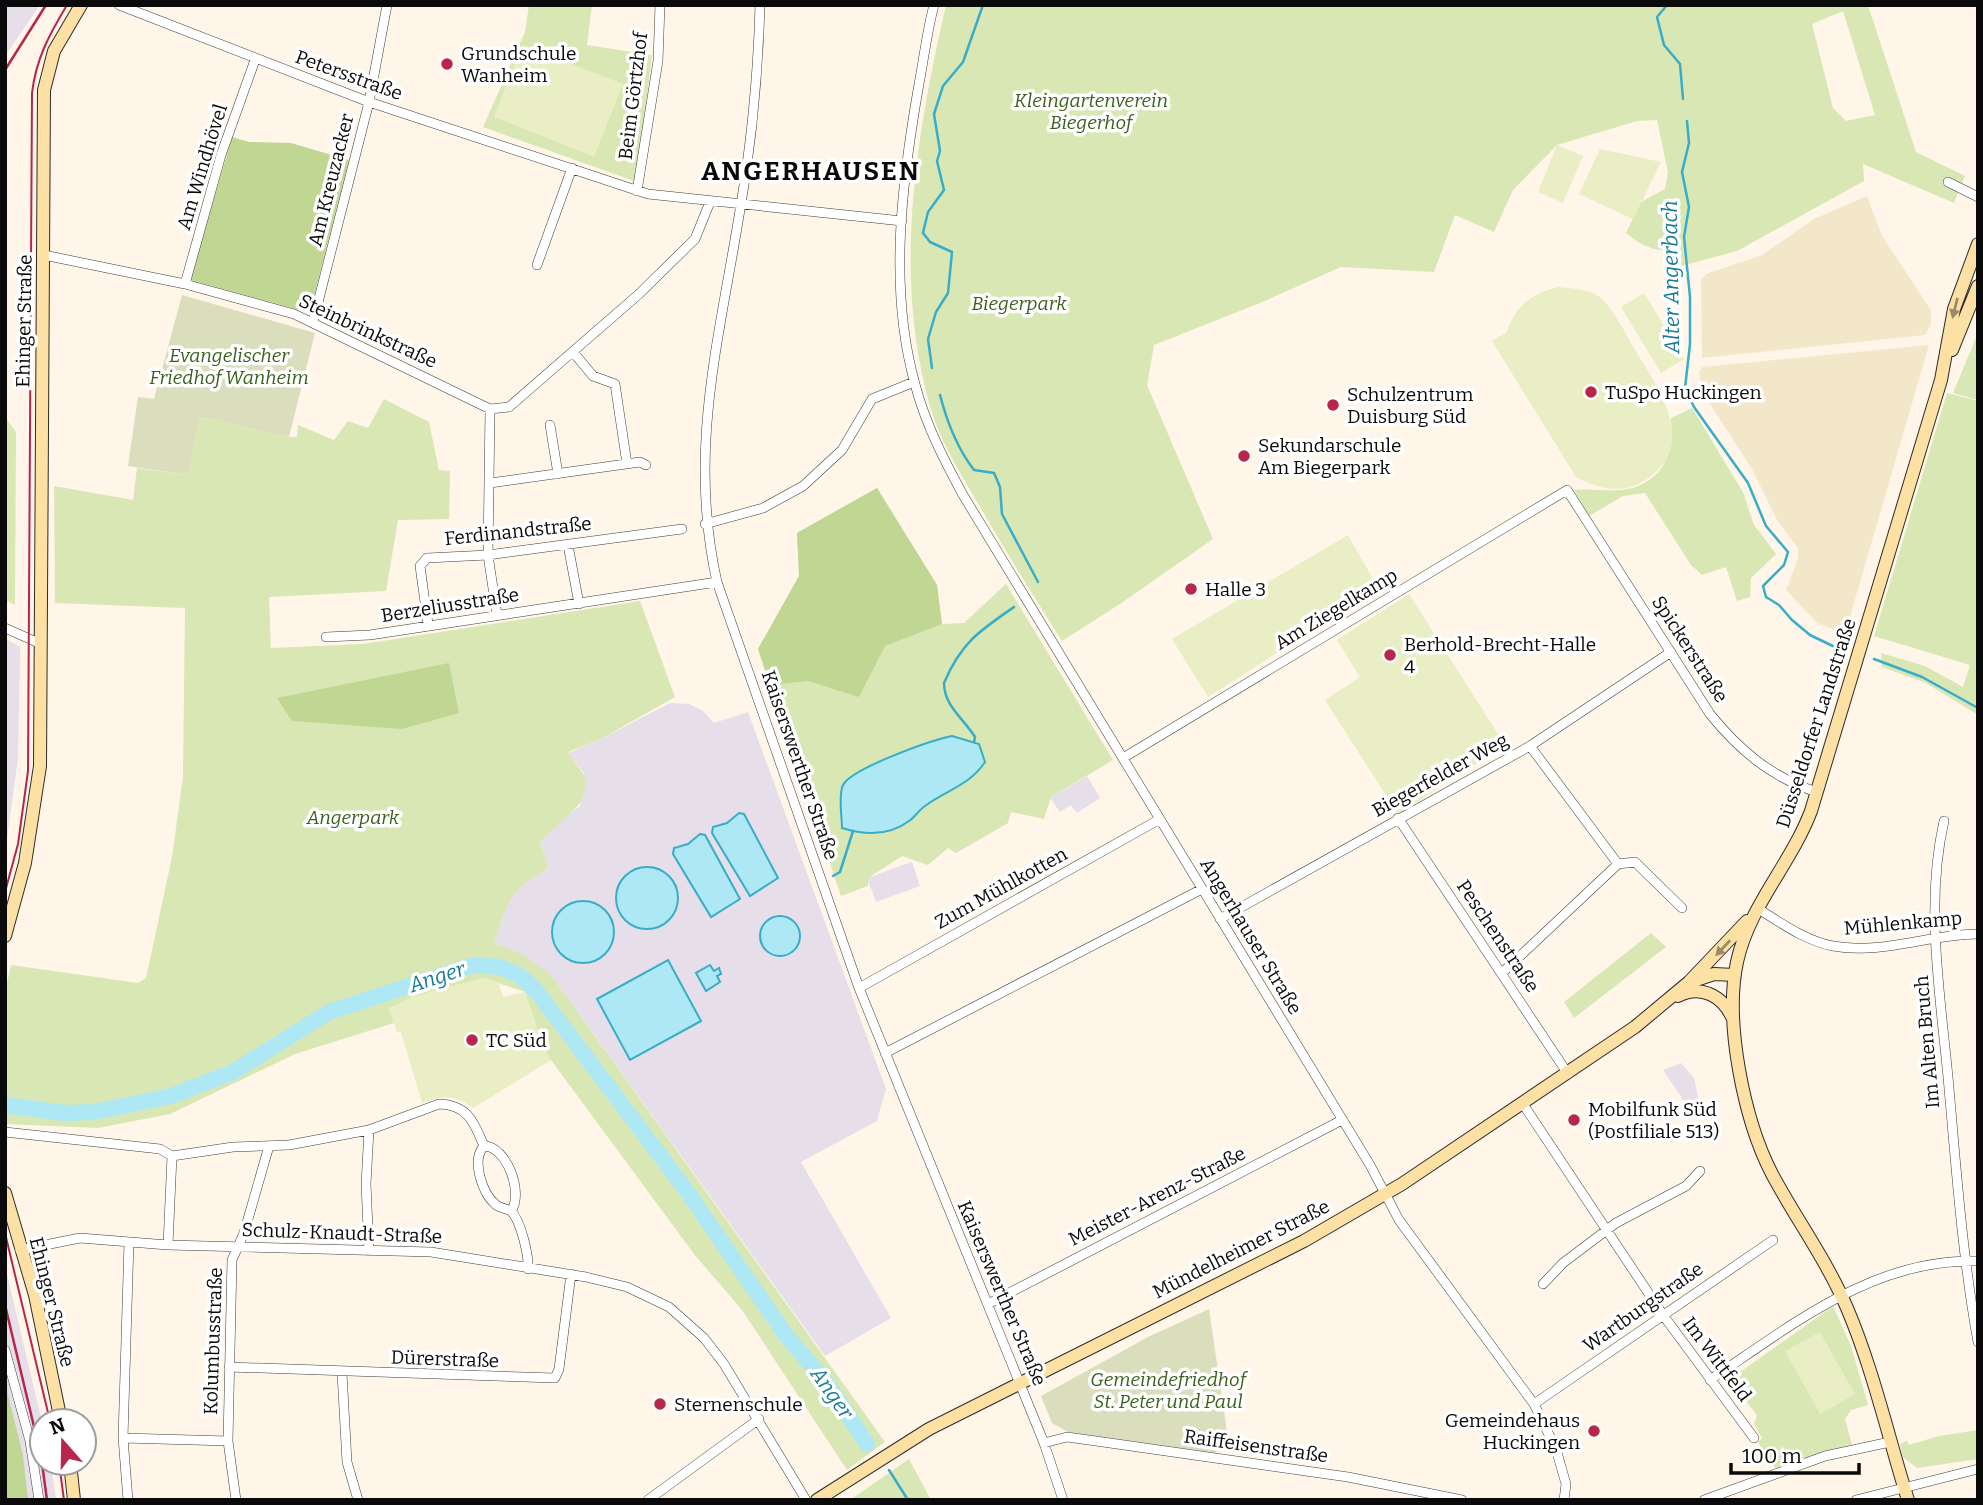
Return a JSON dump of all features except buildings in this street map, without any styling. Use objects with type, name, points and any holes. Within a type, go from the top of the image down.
[{"type":"main road","name":"Ehinger Straße","points":[[5,936],[24,863],[40,766],[46,72],[54,51],[81,5]]},
{"type":"main road","name":"Düsseldorfer Landstraße","points":[[1941,380],[1954,309],[1978,244]]},
{"type":"main road","name":"Düsseldorfer Landstraße","points":[[1908,1500],[1841,1294],[1762,1151],[1751,1115],[1734,1022],[1735,975],[1741,946],[1755,910],[1800,838],[1817,792],[1941,380],[1978,286]]},
{"type":"main road","name":"Mündelheimer Straße","points":[[817,1500],[929,1429],[1295,1246],[1385,1195],[1569,1074],[1665,1003],[1689,982],[1755,910]]},
{"type":"main road","name":"Mündelheimer Straße","points":[[1689,982],[1708,975],[1735,975]]},
{"type":"main road","name":"Mündelheimer Straße","points":[[1665,1003],[1684,993],[1703,992],[1724,1003],[1734,1022]]},
{"type":"main road","name":"Ehinger Straße","points":[[5,1193],[37,1307],[58,1407]]},
{"type":"main road","points":[[72,1477],[74,1500]]},
{"type":"street","name":"Petersstraße","points":[[119,5],[369,102],[637,191],[741,206],[902,221]]},
{"type":"street","name":"Am Kreuzacker","points":[[313,322],[369,102],[387,5]]},
{"type":"street","name":"Beim Görtzhof","points":[[637,191],[657,61],[660,5]]},
{"type":"street","name":"Kaiserswerther Straße","points":[[760,5],[741,206],[705,430],[705,524],[717,582],[859,988],[1021,1384],[1063,1500]]},
{"type":"street","name":"Angerhauser Straße","points":[[934,5],[911,130],[902,221],[903,322],[914,382],[930,430],[963,495],[1342,1120],[1399,1220],[1534,1404],[1556,1448],[1566,1484],[1564,1500]]},
{"type":"street","name":"Am Windhövel","points":[[185,284],[221,155],[255,60]]},
{"type":"street","points":[[537,265],[572,168]]},
{"type":"street","points":[[1948,182],[1978,197]]},
{"type":"street","points":[[496,615],[488,555],[490,409],[509,407],[695,239],[710,202]]},
{"type":"street","name":"Steinbrinkstraße","points":[[44,255],[185,284],[295,314],[490,409]]},
{"type":"street","points":[[573,352],[593,376],[615,384],[627,464]]},
{"type":"street","points":[[705,524],[763,508],[803,486],[839,454],[872,399],[914,382]]},
{"type":"street","points":[[550,425],[558,474]]},
{"type":"street","points":[[490,483],[627,464],[646,465]]},
{"type":"street","name":"Spickerstraße","points":[[1567,490],[1710,714],[1746,753],[1784,778],[1817,792]]},
{"type":"street","name":"Am Ziegelkamp","points":[[1123,758],[1567,490]]},
{"type":"street","name":"Ferdinandstraße","points":[[428,624],[422,562],[427,558],[488,555],[682,529]]},
{"type":"street","points":[[568,545],[579,604]]},
{"type":"street","name":"Berzeliusstraße","points":[[326,637],[370,635],[428,624],[717,582]]},
{"type":"street","points":[[5,628],[41,644]]},
{"type":"street","name":"Biegerfelder Weg","points":[[1220,919],[1530,746],[1671,652]]},
{"type":"street","points":[[1530,746],[1618,864]]},
{"type":"street","name":"Peschenstraße","points":[[1398,818],[1569,1074]]},
{"type":"street","name":"Zum Mühlkotten","points":[[859,988],[1160,819]]},
{"type":"street","name":"Im Alten Bruch","points":[[1944,821],[1940,840],[1935,938],[1965,1260],[1978,1342]]},
{"type":"street","points":[[1502,973],[1618,864],[1635,862],[1682,908]]},
{"type":"street","points":[[885,1053],[1202,889]]},
{"type":"street","name":"Mühlenkamp","points":[[1755,910],[1831,946],[1873,947],[1978,934]]},
{"type":"street","points":[[5,1132],[160,1149],[172,1156],[270,1146],[369,1130],[439,1104],[451,1104],[470,1115],[484,1146]]},
{"type":"street","name":"Im Wittfeld","points":[[1523,1104],[1662,1315],[1754,1438]]},
{"type":"street","name":"Meister-Arenz-Straße","points":[[988,1304],[1342,1120]]},
{"type":"street","points":[[369,1130],[366,1184],[369,1251]]},
{"type":"street","name":"Kolumbusstraße","points":[[236,1500],[228,1441],[233,1260],[236,1247],[244,1233],[270,1146]]},
{"type":"street","points":[[484,1146],[477,1157],[476,1165],[492,1200],[511,1211],[527,1249],[528,1269]]},
{"type":"street","points":[[484,1146],[494,1148],[502,1155],[517,1192],[516,1203],[511,1211]]},
{"type":"street","points":[[168,1245],[172,1156]]},
{"type":"street","points":[[1543,1284],[1563,1263],[1607,1231],[1686,1186],[1700,1171]]},
{"type":"street","name":"Schulz-Knaudt-Straße","points":[[20,1250],[80,1238],[168,1245],[431,1252],[571,1274],[635,1290],[680,1316],[715,1351],[759,1419],[806,1500]]},
{"type":"street","name":"Wartburgstraße","points":[[1534,1404],[1773,1240]]},
{"type":"street","points":[[128,1500],[124,1438],[129,1242]]},
{"type":"street","points":[[1710,1380],[1841,1294],[1917,1264],[1978,1261]]},
{"type":"street","name":"Dürerstraße","points":[[229,1367],[342,1373],[555,1378],[571,1274]]},
{"type":"street","points":[[5,1350],[30,1441],[39,1500]]},
{"type":"street","points":[[342,1373],[347,1462],[358,1500]]},
{"type":"street","points":[[648,1500],[759,1419]]},
{"type":"street","name":"Raiffeisenstraße","points":[[1044,1443],[1067,1437],[1348,1477],[1462,1500]]},
{"type":"street","points":[[124,1438],[228,1441]]},
{"type":"street","points":[[1704,1500],[1825,1456],[1890,1442]]},
{"type":"street","points":[[1856,1500],[1978,1469]]},
{"type":"shaded area","points":[[5,5],[40,5],[5,56]]},
{"type":"shaded area","points":[[1867,196],[1882,236],[1931,310],[1931,325],[1925,335],[1702,358],[1701,280],[1706,274],[1762,255],[1814,219]]},
{"type":"shaded area","points":[[1929,345],[1845,634],[1817,623],[1786,590],[1798,559],[1798,548],[1777,520],[1752,469],[1703,393],[1699,373],[1702,367]]},
{"type":"shaded area","points":[[5,638],[20,647],[20,654],[18,758],[5,853]]},
{"type":"shaded area","points":[[670,703],[689,704],[703,711],[714,723],[748,712],[886,1089],[877,1121],[801,1162],[891,1318],[825,1356],[552,976],[494,943],[509,898],[520,884],[546,870],[548,865],[540,843],[547,833],[580,806],[584,773],[568,753]]},
{"type":"shaded area","points":[[1087,776],[1100,798],[1077,813],[1071,805],[1060,812],[1050,798]]},
{"type":"shaded area","points":[[912,862],[920,886],[876,902],[867,878]]},
{"type":"shaded area","points":[[1681,1063],[1694,1078],[1700,1106],[1692,1113],[1663,1070]]},
{"type":"shaded area","points":[[5,1266],[38,1407],[28,1407],[28,1477],[53,1477],[56,1500],[5,1500]]},
{"type":"green space","points":[[529,5],[592,5],[587,45],[652,55],[637,182],[483,127],[525,32]]},
{"type":"green space","name":"Biegerpark","points":[[946,5],[1868,5],[1916,152],[1965,176],[1954,203],[1863,164],[1864,181],[1737,251],[1681,266],[1680,245],[1659,250],[1626,233],[1641,202],[1665,189],[1668,172],[1657,120],[1637,121],[1557,145],[1513,190],[1494,232],[1455,215],[1434,272],[1341,267],[1154,345],[1147,385],[1213,539],[1062,641],[945,445],[931,410],[919,360],[911,258],[913,207],[918,156]],"holes":[[[1843,11],[1875,115],[1846,121],[1833,108],[1812,24]]]},
{"type":"green space","points":[[522,45],[623,84],[594,157],[494,117]]},
{"type":"green space","points":[[232,137],[249,142],[291,143],[349,160],[311,308],[303,311],[190,280]]},
{"type":"green space","points":[[1557,145],[1583,156],[1563,203],[1538,192]]},
{"type":"green space","points":[[1600,149],[1661,162],[1633,219],[1579,194]]},
{"type":"green space","name":"TuSpo Huckingen","points":[[1558,287],[1588,292],[1599,296],[1608,305],[1654,382],[1670,417],[1670,451],[1661,466],[1645,480],[1628,488],[1610,489],[1576,477],[1492,341],[1507,332],[1520,308],[1532,297]]},
{"type":"green space","points":[[1644,293],[1684,359],[1661,373],[1621,307]]},
{"type":"green space","name":"Evangelischer Friedhof Wanheim","points":[[182,295],[315,333],[289,437],[200,417],[188,475],[128,466],[138,397],[154,399]]},
{"type":"green space","points":[[1978,333],[1978,400],[1953,393]]},
{"type":"green space","points":[[1947,393],[1978,401],[1978,715],[1926,683],[1882,667],[1881,653],[1925,666],[1963,687],[1970,665],[1874,636]]},
{"type":"green space","name":"Angerpark","points":[[384,399],[429,422],[439,470],[450,471],[449,519],[398,520],[386,591],[269,597],[271,648],[363,644],[640,601],[675,697],[599,740],[568,752],[586,778],[582,799],[540,843],[548,865],[546,870],[523,885],[511,899],[494,943],[526,956],[552,976],[885,1442],[847,1470],[742,1310],[694,1254],[551,1060],[543,1047],[525,992],[483,978],[389,1008],[394,1023],[295,1054],[170,1114],[98,1128],[5,1124],[5,993],[11,965],[138,983],[146,978],[172,857],[183,777],[185,608],[55,603],[54,486],[133,500],[137,468],[188,475],[200,417],[289,437],[297,437],[298,425],[334,440],[348,421],[368,428]]},
{"type":"green space","points":[[1692,408],[1743,492],[1754,525],[1776,554],[1751,578],[1750,597],[1737,601],[1726,567],[1702,575],[1691,565],[1645,493],[1623,496],[1589,516],[1574,490],[1626,489],[1645,483],[1661,469],[1666,460],[1671,440],[1671,418]]},
{"type":"green space","points":[[5,417],[16,432],[15,605],[5,600]]},
{"type":"green space","points":[[877,488],[937,585],[942,624],[964,623],[1006,584],[1113,760],[1051,797],[1044,819],[1011,812],[1008,823],[956,853],[948,848],[928,865],[902,856],[868,878],[868,886],[841,896],[758,649],[799,576],[797,533]]},
{"type":"green space","points":[[877,488],[937,585],[942,624],[885,646],[859,697],[808,681],[770,685],[758,649],[799,576],[797,533]]},
{"type":"green space","points":[[1348,535],[1378,588],[1208,697],[1172,639]]},
{"type":"green space","points":[[1409,594],[1505,745],[1398,814],[1325,700],[1360,677],[1337,640]]},
{"type":"green space","points":[[449,663],[459,713],[402,729],[292,721],[277,698]]},
{"type":"green space","points":[[1651,933],[1666,947],[1574,1018],[1564,1002]]},
{"type":"green space","name":"TC Süd","points":[[483,978],[498,982],[503,997],[525,992],[543,1047],[551,1060],[473,1108],[454,1098],[422,1103],[401,1032],[397,1032],[389,1008],[414,996]]},
{"type":"green space","points":[[1833,1306],[1851,1346],[1868,1405],[1851,1410],[1845,1419],[1852,1445],[1776,1469],[1758,1442],[1762,1438],[1754,1424],[1757,1415],[1729,1380]]},
{"type":"green space","name":"Gemeindefriedhof St. Peter und Paul","points":[[1209,1309],[1230,1452],[1216,1453],[1068,1432],[1052,1423],[1041,1396],[1148,1337]]},
{"type":"green space","points":[[1820,1332],[1855,1394],[1820,1414],[1785,1351]]},
{"type":"green space","points":[[5,1383],[23,1455],[28,1500],[5,1500]]},
{"type":"green space","points":[[1978,1430],[1978,1459],[1917,1468],[1903,1457],[1900,1444],[1907,1441],[1909,1445],[1939,1436]]},
{"type":"green space","points":[[909,1459],[931,1500],[850,1500]]},
{"type":"water","points":[[952,736],[979,744],[985,762],[972,777],[933,800],[901,826],[885,832],[868,833],[842,828],[841,794],[843,785],[849,778],[893,756]]},
{"type":"water","points":[[739,813],[744,814],[778,878],[750,896],[712,833],[713,827],[727,823]]},
{"type":"water","points":[[700,834],[705,835],[740,899],[711,917],[673,854],[674,848],[688,844]]},
{"type":"water","points":[[641,867],[653,867],[669,876],[676,886],[676,910],[669,920],[653,929],[641,929],[630,924],[621,915],[616,904],[616,892],[621,881],[630,872]]},
{"type":"water","points":[[577,901],[589,901],[605,910],[612,920],[612,944],[605,954],[589,963],[577,963],[566,958],[557,949],[552,938],[552,926],[557,915],[566,906]]},
{"type":"water","points":[[780,916],[794,922],[800,936],[794,950],[780,956],[766,950],[760,936],[766,922]]},
{"type":"water","points":[[668,960],[701,1021],[630,1060],[597,999]]},
{"type":"water","points":[[710,965],[714,971],[719,968],[721,974],[717,976],[720,982],[706,991],[696,973]]},
{"type":"waterway","name":"Alter Angerbach","points":[[932,368],[928,339],[936,312],[948,293],[952,252],[930,242],[923,233],[928,212],[944,190],[937,161],[940,151],[934,114],[943,86],[963,62],[983,5]]},
{"type":"waterway","name":"Alter Angerbach","points":[[1667,5],[1657,17],[1664,45],[1680,64],[1683,99]]},
{"type":"waterway","name":"Alter Angerbach","points":[[1687,121],[1689,143],[1682,172],[1689,207],[1684,237],[1690,297],[1690,344],[1685,388],[1694,407],[1748,483],[1766,526],[1788,552],[1784,565],[1763,586],[1766,597],[1779,605],[1810,635],[1839,649]]},
{"type":"waterway","name":"Alter Angerbach","points":[[940,395],[953,434],[968,462],[974,470],[994,473],[1000,487],[1002,514],[1038,582]]},
{"type":"waterway","name":"Alter Angerbach","points":[[974,742],[975,737],[947,699],[944,683],[950,669],[972,639],[1014,607]]},
{"type":"waterway","name":"Alter Angerbach","points":[[1874,659],[1922,677],[1978,708]]},
{"type":"waterway","name":"Alter Angerbach","points":[[833,876],[840,872],[853,831]]},
{"type":"waterway","name":"Anger","points":[[5,1105],[64,1113],[94,1112],[171,1096],[233,1072],[329,1012],[473,965],[500,967],[521,976],[538,993],[689,1194],[785,1334],[829,1386],[867,1444]]},
{"type":"waterway","name":"Anger","points":[[889,1470],[908,1500]]},
{"type":"tram line","points":[[5,892],[18,844],[28,771],[32,93],[44,48],[67,5]]},
{"type":"tram line","points":[[5,1233],[47,1407]]},
{"type":"tram line","points":[[61,1477],[64,1500]]},
{"type":"railway","points":[[5,70],[46,5]]},
{"type":"railway","points":[[5,1305],[41,1456],[47,1500]]},
{"type":"place","name":"Grundschule Wanheim","points":[[447,64]]},
{"type":"place","name":"TuSpo Huckingen","points":[[1591,392]]},
{"type":"place","name":"Schulzentrum Duisburg Süd","points":[[1333,405]]},
{"type":"place","name":"Sekundarschule Am Biegerpark","points":[[1244,456]]},
{"type":"place","name":"Halle 3","points":[[1191,589]]},
{"type":"place","name":"Berhold-Brecht-Halle 4","points":[[1390,655]]},
{"type":"place","name":"TC Süd","points":[[472,1040]]},
{"type":"place","name":"Mobilfunk Süd (Postfiliale 513)","points":[[1574,1120]]},
{"type":"place","name":"Sternenschule","points":[[660,1404]]},
{"type":"place","name":"Gemeindehaus Huckingen","points":[[1594,1431]]},
{"type":"district","name":"ANGERHAUSEN","points":[[811,171]]},
{"type":"park label","name":"Kleingartenverein Biegerhof","points":[[1091,111]]}]
